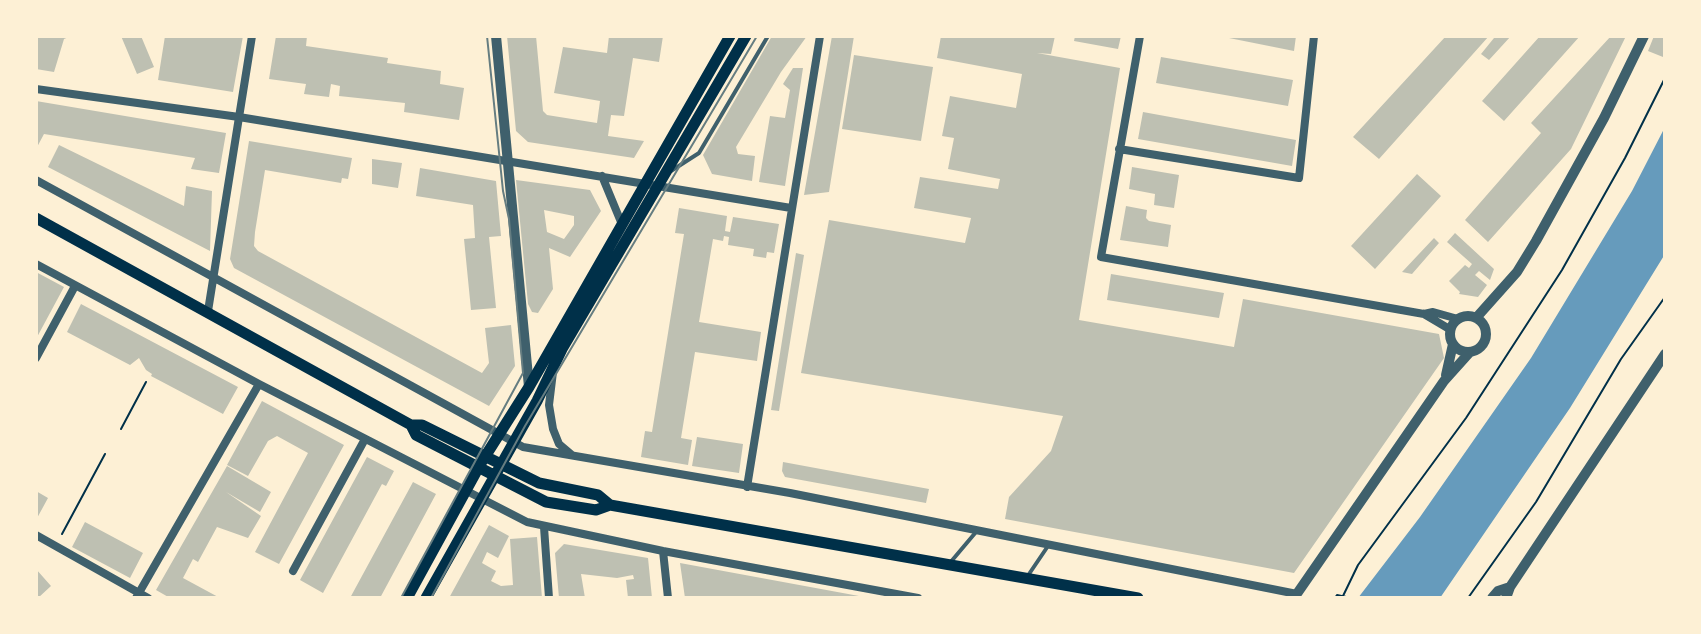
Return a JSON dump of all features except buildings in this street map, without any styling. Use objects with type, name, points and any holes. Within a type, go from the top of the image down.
[{"type":"main road","points":[[407,598],[478,469],[529,387],[730,36]]},
{"type":"main road","points":[[426,598],[555,365],[746,36]]},
{"type":"main road","points":[[36,218],[411,425],[422,425],[539,483],[598,495],[610,505]]},
{"type":"main road","points":[[411,425],[416,435],[546,502],[596,510],[610,505],[1138,598]]},
{"type":"street","points":[[208,311],[252,36]]},
{"type":"street","points":[[496,36],[529,387]]},
{"type":"street","points":[[747,487],[820,36]]},
{"type":"street","points":[[1140,36],[1101,257],[1424,314],[1451,330]]},
{"type":"street","points":[[1119,149],[1299,178],[1314,36]]},
{"type":"street","points":[[1476,318],[1517,272],[1536,241],[1604,118],[1644,36]]},
{"type":"street","points":[[36,89],[509,159],[791,208]]},
{"type":"street","points":[[602,176],[621,222]]},
{"type":"street","points":[[36,180],[523,447],[747,487],[1296,596],[1444,381],[1470,352],[1481,347],[1486,336],[1483,324],[1476,318],[1458,319],[1433,312],[1424,314]]},
{"type":"street","points":[[36,264],[259,384],[527,522],[663,551],[918,598]]},
{"type":"street","points":[[36,358],[75,286]]},
{"type":"street","points":[[1444,381],[1453,344],[1451,330],[1458,319]]},
{"type":"street","points":[[1453,344],[1463,352],[1470,352]]},
{"type":"street","points":[[1492,598],[1498,591],[1508,592],[1665,354]]},
{"type":"street","points":[[555,365],[549,405],[553,429],[559,444],[576,457]]},
{"type":"street","points":[[36,535],[141,596],[259,384]]},
{"type":"street","points":[[293,571],[365,439]]},
{"type":"street","points":[[544,527],[549,598]]},
{"type":"street","points":[[663,551],[668,598]]},
{"type":"lane","points":[[665,174],[699,153],[768,36]]},
{"type":"lane","points":[[948,565],[976,532]]},
{"type":"lane","points":[[1025,579],[1048,546]]},
{"type":"path","points":[[1343,596],[1358,565],[1466,418],[1554,282],[1625,158],[1665,78]]},
{"type":"path","points":[[1468,598],[1536,502],[1621,359],[1665,297]]},
{"type":"path","points":[[121,429],[146,382]]},
{"type":"path","points":[[62,534],[105,454]]},
{"type":"path","points":[[1335,598],[1337,595],[1350,598]]},
{"type":"water","points":[[1665,127],[1665,254],[1570,408],[1440,598],[1358,598],[1420,517],[1531,358],[1632,191]]},
{"type":"tram line","points":[[401,598],[523,373],[509,219],[503,191],[487,36]]},
{"type":"tram line","points":[[431,598],[525,426],[757,36]]}]
